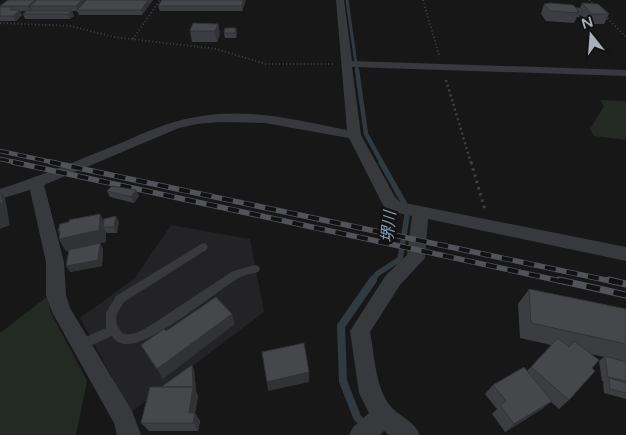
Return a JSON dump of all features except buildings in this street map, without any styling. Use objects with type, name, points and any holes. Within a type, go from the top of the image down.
[{"type":"street","points":[[340,0],[349,64],[354,135],[389,201],[395,207],[626,254]]},
{"type":"street","points":[[349,64],[626,72]]},
{"type":"street","points":[[0,194],[36,183],[192,120],[219,117],[272,119],[354,135]]},
{"type":"street","points":[[36,183],[56,262],[56,295],[62,312],[124,419],[129,435]]},
{"type":"street","points":[[408,435],[373,425],[360,331],[393,280],[416,258],[411,211]]},
{"type":"lane","points":[[203,247],[120,299],[111,314],[111,326],[118,336],[125,338],[144,335],[236,274],[255,269]]},
{"type":"lane","points":[[81,345],[113,330]]},
{"type":"path","points":[[133,39],[160,0]]},
{"type":"path","points":[[423,0],[457,122],[490,226]]},
{"type":"path","points":[[589,0],[626,37]]},
{"type":"path","points":[[0,22],[71,26],[133,39],[216,49],[266,64],[349,64]]},
{"type":"shaded area","points":[[600,100],[626,101],[626,140],[594,136],[590,129],[604,106]]},
{"type":"shaded area","points":[[171,225],[250,239],[264,312],[131,412],[80,318],[135,278]]},
{"type":"shaded area","points":[[48,296],[50,311],[87,381],[76,435],[0,435],[0,333]]},
{"type":"waterway","name":"堺川","points":[[347,0],[357,71]]},
{"type":"waterway","name":"堺川","points":[[357,70],[366,134],[382,163]]},
{"type":"waterway","name":"堺川","points":[[372,282],[377,274],[400,259],[408,210],[381,162]]},
{"type":"waterway","name":"堺川","points":[[373,280],[341,326],[343,381],[357,417],[374,435]]},
{"type":"railway","points":[[0,151],[56,163]]},
{"type":"railway","points":[[0,159],[19,163]]},
{"type":"railway","points":[[13,162],[565,282]]},
{"type":"railway","points":[[50,162],[615,282]]},
{"type":"railway","points":[[559,280],[626,295]]},
{"type":"railway","points":[[609,280],[626,284]]}]
